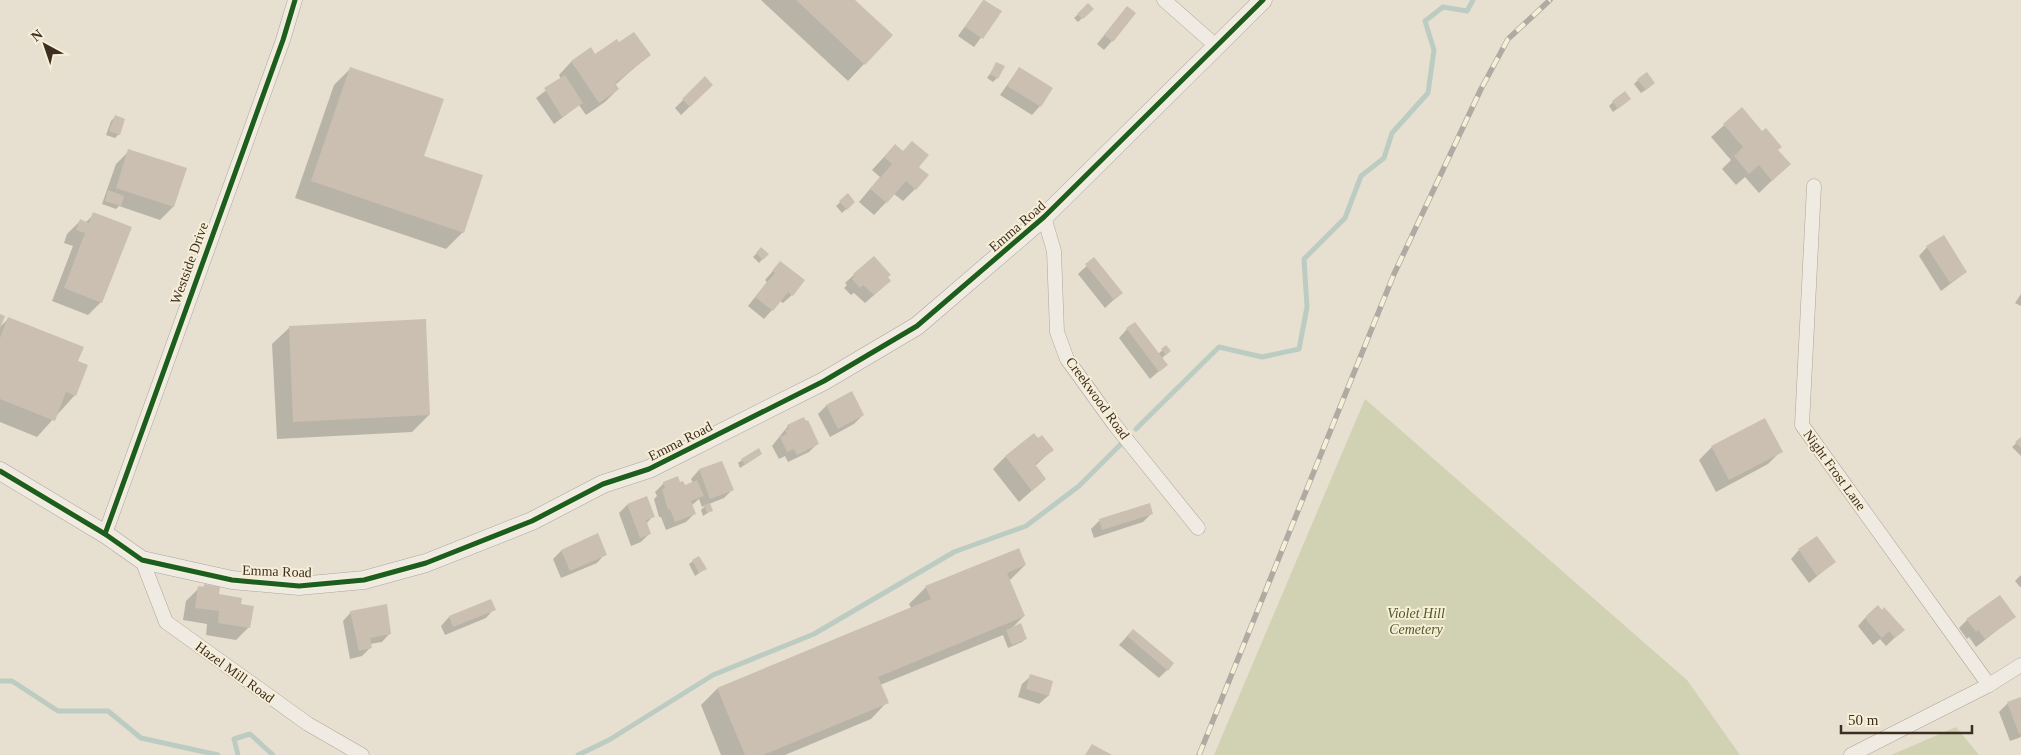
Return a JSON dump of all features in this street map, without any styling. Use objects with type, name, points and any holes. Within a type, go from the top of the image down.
[{"type":"street","name":"Westside Drive","points":[[105,534],[283,40],[295,0]]},
{"type":"street","points":[[1164,0],[1216,45]]},
{"type":"street","name":"Emma Road","points":[[0,471],[105,534],[142,560],[232,580],[299,586],[364,580],[426,562],[532,521],[603,484],[649,470],[824,381],[917,326],[1044,217],[1090,174],[1262,0]]},
{"type":"street","name":"Night Frost Lane","points":[[1814,186],[1802,425],[1989,685]]},
{"type":"street","name":"Creekwood Road","points":[[1044,217],[1054,251],[1056,332],[1067,359],[1114,424],[1198,528]]},
{"type":"street","name":"Hazel Mill Road","points":[[142,560],[166,622],[308,724],[362,755]]},
{"type":"street","points":[[1851,755],[1989,685],[2021,665]]},
{"type":"green space","name":"Violet Hill Cemetery","points":[[1365,399],[1687,680],[1740,755],[1214,755]]},
{"type":"green space","points":[[1956,727],[1979,755],[1891,755]]},
{"type":"building","points":[[796,0],[855,0],[893,35],[865,65]]},
{"type":"building","points":[[983,0],[1002,11],[983,39],[965,27]]},
{"type":"building","points":[[1088,3],[1094,9],[1083,19],[1077,14]]},
{"type":"building","points":[[1127,6],[1136,13],[1113,42],[1104,35]]},
{"type":"building","points":[[634,32],[651,55],[615,83],[619,89],[599,103],[571,61],[591,47],[595,54],[617,39],[619,42]]},
{"type":"building","points":[[996,62],[1005,66],[998,79],[990,74]]},
{"type":"building","points":[[350,67],[444,99],[424,156],[483,175],[464,233],[311,181]]},
{"type":"building","points":[[1019,67],[1053,88],[1041,107],[1007,86]]},
{"type":"building","points":[[1647,72],[1655,83],[1646,90],[1637,79]]},
{"type":"building","points":[[565,75],[583,103],[562,117],[544,88]]},
{"type":"building","points":[[705,76],[713,85],[690,107],[682,99]]},
{"type":"building","points":[[1625,91],[1631,99],[1618,109],[1612,101]]},
{"type":"building","points":[[1742,107],[1762,131],[1766,128],[1782,147],[1778,150],[1791,164],[1772,181],[1759,165],[1749,174],[1734,156],[1743,147],[1723,124]]},
{"type":"building","points":[[115,115],[125,119],[120,135],[109,131]]},
{"type":"building","points":[[912,141],[929,155],[919,167],[929,175],[916,190],[906,181],[887,203],[870,189],[892,164],[884,157],[895,144],[903,151]]},
{"type":"building","points":[[128,149],[187,168],[174,207],[116,188]]},
{"type":"building","points":[[108,190],[124,196],[121,206],[105,201]]},
{"type":"building","points":[[848,193],[855,202],[847,210],[839,201]]},
{"type":"building","points":[[93,212],[132,227],[102,303],[64,288],[85,233],[76,230],[80,219],[89,223]]},
{"type":"building","points":[[1944,235],[1967,272],[1950,283],[1926,246]]},
{"type":"building","points":[[761,247],[769,254],[763,260],[756,253]]},
{"type":"building","points":[[874,256],[891,275],[888,277],[891,281],[874,295],[863,285],[860,288],[852,279],[855,276],[853,274]]},
{"type":"building","points":[[1094,257],[1123,293],[1114,300],[1085,264]]},
{"type":"building","points":[[780,261],[805,280],[793,296],[788,292],[773,311],[755,297],[775,273],[772,271]]},
{"type":"building","points":[[0,314],[5,316],[0,329]]},
{"type":"building","points":[[8,317],[84,347],[78,361],[88,365],[76,396],[66,392],[55,421],[0,399],[0,338]]},
{"type":"building","points":[[426,319],[430,415],[293,422],[289,326]]},
{"type":"building","points":[[1135,322],[1168,365],[1159,372],[1126,328]]},
{"type":"building","points":[[1166,345],[1171,351],[1166,355],[1161,349]]},
{"type":"building","points":[[852,391],[864,415],[838,429],[826,405]]},
{"type":"building","points":[[804,417],[806,421],[808,420],[819,444],[797,455],[794,449],[787,452],[780,437],[787,434],[785,430],[789,429],[787,425]]},
{"type":"building","points":[[1765,418],[1783,452],[1729,480],[1711,446]]},
{"type":"building","points":[[1034,433],[1038,438],[1042,435],[1054,450],[1035,464],[1046,479],[1032,491],[1005,456]]},
{"type":"building","points":[[2021,437],[2021,448],[2015,442]]},
{"type":"building","points":[[759,448],[762,454],[745,465],[741,459]]},
{"type":"building","points":[[722,461],[734,490],[710,499],[699,469]]},
{"type":"building","points":[[678,476],[680,482],[683,481],[685,485],[697,480],[704,496],[691,501],[696,514],[675,522],[670,509],[668,510],[662,489],[665,488],[663,482]]},
{"type":"building","points":[[647,496],[655,517],[646,520],[651,534],[640,538],[627,504]]},
{"type":"building","points":[[710,503],[713,511],[707,513],[704,505]]},
{"type":"building","points":[[1150,503],[1153,514],[1102,530],[1099,519]]},
{"type":"building","points":[[598,533],[607,555],[570,571],[561,550]]},
{"type":"building","points":[[1817,536],[1836,562],[1817,576],[1798,549]]},
{"type":"building","points":[[1019,548],[1026,565],[1007,573],[1025,616],[878,677],[889,703],[763,755],[745,755],[717,688],[931,599],[925,586]]},
{"type":"building","points":[[699,556],[707,569],[699,573],[692,560]]},
{"type":"building","points":[[204,584],[220,587],[219,594],[242,598],[241,604],[254,606],[250,628],[218,623],[219,611],[195,608],[198,586],[204,587]]},
{"type":"building","points":[[2000,595],[2016,617],[1985,639],[1978,630],[1976,632],[1966,619]]},
{"type":"building","points":[[491,599],[496,610],[453,627],[449,616]]},
{"type":"building","points":[[387,604],[391,634],[370,638],[372,648],[359,651],[350,611]]},
{"type":"building","points":[[1878,605],[1882,610],[1884,607],[1905,630],[1895,638],[1889,631],[1882,638],[1867,621],[1866,616]]},
{"type":"building","points":[[1021,623],[1027,639],[1012,645],[1006,630]]},
{"type":"building","points":[[1133,629],[1174,663],[1168,671],[1127,636]]},
{"type":"building","points":[[1030,674],[1053,681],[1049,696],[1026,689]]},
{"type":"building","points":[[2021,697],[2021,733],[2019,734],[2007,702]]},
{"type":"building","points":[[1092,744],[1112,755],[1085,755]]},
{"type":"waterway","points":[[1136,429],[1219,347],[1262,357],[1299,349],[1307,307],[1304,259],[1345,218],[1361,176],[1384,158],[1392,133],[1428,93],[1434,50],[1425,21],[1443,7],[1467,11],[1473,0]]},
{"type":"waterway","points":[[578,755],[609,740],[713,675],[814,634],[954,552],[1026,526],[1079,486],[1121,444]]},
{"type":"waterway","points":[[0,681],[12,681],[58,711],[108,711],[141,738],[218,755]]},
{"type":"waterway","points":[[238,755],[234,739],[250,734],[273,755]]},
{"type":"railway","points":[[1199,755],[1394,274],[1481,89],[1508,39],[1550,0]]},
{"type":"cycle path","points":[[105,534],[283,40],[295,0]]},
{"type":"cycle path","points":[[0,471],[105,534],[142,560],[232,580],[299,586],[364,580],[426,563],[532,521],[603,484],[649,469],[824,381],[917,326],[1044,217],[1263,0]]}]
